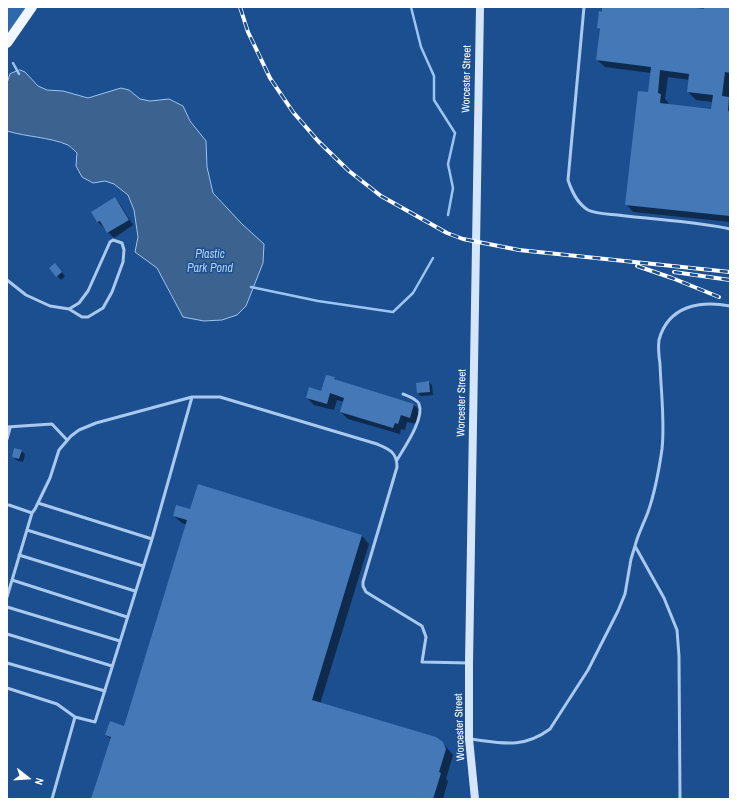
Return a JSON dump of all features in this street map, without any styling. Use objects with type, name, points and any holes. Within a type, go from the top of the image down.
[{"type":"main road","points":[[7,43],[32,7]]},
{"type":"main road","name":"Worcester Street","points":[[475,799],[469,739],[469,663],[480,7]]},
{"type":"lane","points":[[584,7],[568,180],[572,193],[581,204],[590,210],[646,219],[702,223],[730,229]]},
{"type":"lane","points":[[7,280],[26,295],[50,306],[69,308],[82,317],[88,317],[103,308],[112,292],[123,262],[124,250],[122,243],[113,240],[110,242],[88,291],[80,303],[69,308]]},
{"type":"lane","points":[[469,739],[517,744],[527,742],[541,736],[550,729],[588,670],[618,612],[625,594],[631,559],[649,510],[657,481],[662,448],[663,414],[659,341],[664,327],[670,318],[681,310],[693,306],[708,303],[730,306]]},
{"type":"lane","points":[[403,394],[416,400],[419,404],[420,412],[418,420],[397,460],[397,467],[363,586],[366,592],[422,626],[426,637],[422,662],[469,663]]},
{"type":"lane","points":[[7,597],[32,513],[50,478],[59,450],[67,440],[79,430],[96,423],[192,397],[220,397],[377,444],[392,452],[397,460]]},
{"type":"lane","points":[[7,688],[57,704],[75,717],[95,722],[152,539],[192,397]]},
{"type":"lane","points":[[7,439],[9,427],[52,424],[67,440]]},
{"type":"lane","points":[[38,503],[152,539]]},
{"type":"lane","points":[[9,505],[32,513]]},
{"type":"lane","points":[[27,530],[143,566]]},
{"type":"lane","points":[[635,546],[664,598],[677,630],[679,656],[680,799]]},
{"type":"lane","points":[[20,555],[136,590]]},
{"type":"lane","points":[[12,580],[127,617]]},
{"type":"lane","points":[[7,607],[120,641]]},
{"type":"lane","points":[[7,634],[112,666]]},
{"type":"lane","points":[[7,662],[105,691]]},
{"type":"lane","points":[[52,799],[75,717]]},
{"type":"shaded area","points":[[7,7],[30,7],[7,48]]},
{"type":"water","name":"Plastic Park Pond","points":[[20,70],[25,72],[38,86],[47,90],[63,91],[88,98],[121,88],[129,90],[140,99],[150,101],[169,99],[183,106],[190,121],[206,141],[207,167],[213,193],[242,224],[264,244],[263,263],[246,306],[237,315],[222,320],[204,321],[183,317],[157,268],[135,252],[138,237],[134,210],[128,195],[114,184],[105,181],[93,183],[82,177],[76,166],[77,153],[68,145],[53,140],[7,131],[7,83],[10,74]]},
{"type":"building","points":[[602,7],[687,7],[704,9],[704,7],[730,7],[730,73],[725,72],[722,96],[729,97],[728,111],[730,111],[730,216],[625,205],[638,91],[648,92],[651,67],[596,60],[600,29],[597,28],[599,11],[602,12]],"holes":[[[660,70],[689,74],[687,92],[713,95],[711,109],[660,103],[661,94],[658,93]]]},
{"type":"building","points":[[115,197],[129,220],[107,233],[100,221],[97,222],[91,212]]},
{"type":"building","points":[[55,263],[62,272],[56,277],[49,268]]},
{"type":"building","points":[[326,375],[335,377],[334,379],[414,404],[410,418],[401,415],[398,424],[395,423],[393,428],[340,412],[344,398],[330,393],[327,404],[306,398],[309,387],[321,391]]},
{"type":"building","points":[[429,381],[430,392],[417,393],[416,383]]},
{"type":"building","points":[[14,448],[22,450],[19,459],[12,457]]},
{"type":"building","points":[[198,484],[362,535],[312,700],[436,737],[443,742],[446,749],[439,772],[441,773],[433,799],[91,799],[111,737],[105,735],[110,721],[124,726],[187,520],[173,516],[176,505],[190,509]]},
{"type":"waterway","points":[[411,7],[421,47],[434,76],[434,100],[455,133],[448,164],[453,188],[448,215]]},
{"type":"waterway","points":[[13,63],[19,74]]},
{"type":"waterway","points":[[251,287],[318,301],[393,312],[413,293],[433,258]]},
{"type":"railway","points":[[240,7],[248,32],[270,78],[293,112],[318,141],[349,171],[381,196],[447,233],[463,239],[519,250],[730,272]]},
{"type":"railway","points":[[637,266],[719,297]]},
{"type":"railway","points":[[674,272],[730,280]]}]
